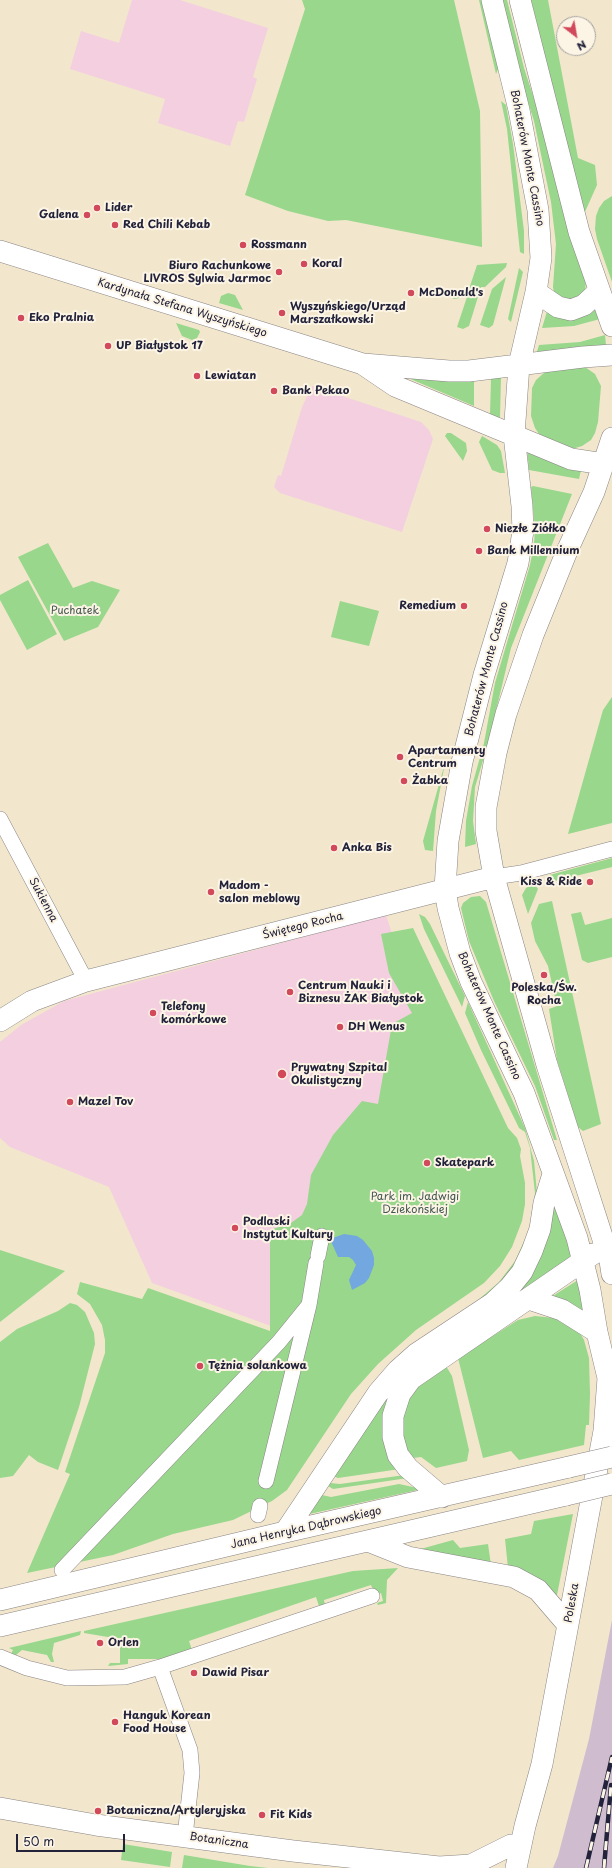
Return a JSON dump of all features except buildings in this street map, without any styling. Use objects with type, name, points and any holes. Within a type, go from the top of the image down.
[{"type":"street","name":"Bohaterów Monte Cassino","points":[[492,0],[519,110],[538,210],[541,258],[536,292],[519,365],[514,435],[522,506],[523,531],[518,562],[484,675],[462,762],[448,841],[445,889],[448,908],[460,954],[471,982],[524,1093],[554,1174],[583,1261]]},
{"type":"street","points":[[520,0],[579,232],[612,326]]},
{"type":"street","name":"Kardynała Stefana Wyszyńskiego","points":[[0,251],[363,364],[448,371],[612,355]]},
{"type":"street","points":[[536,292],[558,307],[571,310],[584,305],[599,291]]},
{"type":"street","name":"Kardynała Stefana Wyszyńskiego","points":[[363,364],[395,386],[571,459],[608,465]]},
{"type":"street","points":[[612,438],[608,465],[533,635],[504,722],[496,753],[486,807],[486,831],[494,877],[547,1065],[605,1245],[612,1274]]},
{"type":"street","name":"Sukienna","points":[[0,819],[86,981]]},
{"type":"street","name":"Świętego Rocha","points":[[0,1021],[32,1001],[86,981],[445,889],[494,877],[521,873],[612,849]]},
{"type":"street","points":[[285,1532],[378,1393],[398,1370],[428,1346],[493,1303],[522,1272],[532,1252],[540,1229],[544,1203],[554,1174]]},
{"type":"street","points":[[266,1481],[309,1305],[322,1236]]},
{"type":"street","points":[[448,1495],[408,1468],[398,1455],[393,1437],[393,1416],[400,1394],[412,1379],[605,1245]]},
{"type":"street","name":"Poleska","points":[[516,1868],[525,1826],[542,1764],[604,1431],[610,1368],[597,1332],[583,1261]]},
{"type":"street","points":[[529,1299],[562,1310],[597,1332]]},
{"type":"street","points":[[62,1570],[274,1348],[309,1305]]},
{"type":"street","name":"Jana Henryka Dąbrowskiego","points":[[0,1600],[285,1532],[612,1457]]},
{"type":"street","points":[[0,1635],[9,1623],[612,1484]]},
{"type":"street","points":[[368,1541],[408,1557],[514,1578],[538,1590],[568,1625]]},
{"type":"street","points":[[0,1657],[27,1668],[67,1678],[125,1677],[160,1667],[372,1596]]},
{"type":"street","points":[[160,1667],[190,1750],[192,1773],[185,1836]]},
{"type":"street","name":"Botaniczna","points":[[0,1808],[55,1819],[293,1851],[440,1867],[472,1867],[511,1845]]},
{"type":"street","name":"Poleska","points":[[500,1868],[511,1845],[525,1826]]},
{"type":"shaded area","points":[[132,0],[180,0],[268,28],[253,77],[257,79],[244,122],[238,121],[230,146],[158,123],[165,99],[70,69],[81,31],[119,43]]},
{"type":"shaded area","points":[[312,386],[421,422],[429,430],[433,439],[402,532],[280,493],[274,487],[278,475],[281,476],[302,407]]},
{"type":"shaded area","points":[[386,915],[416,1009],[296,1335],[152,1283],[109,1187],[10,1147],[0,1138],[0,1042],[21,1025],[64,1001]]},
{"type":"shaded area","points":[[612,1620],[612,1868],[553,1868],[558,1856],[589,1739]]},
{"type":"green space","points":[[302,0],[454,0],[480,111],[482,247],[346,220],[328,221],[288,211],[245,195],[305,9]]},
{"type":"green space","points":[[479,0],[483,0],[499,67],[496,74]]},
{"type":"green space","points":[[500,0],[507,0],[524,68],[540,117],[586,280],[585,293],[570,302],[554,293],[553,287],[556,244],[551,202],[534,121],[516,64]]},
{"type":"green space","points":[[531,0],[548,0],[556,42],[556,56],[559,56],[578,158],[595,165],[597,185],[584,214]]},
{"type":"green space","points":[[501,101],[506,105],[513,144],[524,231],[524,254],[520,252],[507,129]]},
{"type":"green space","points":[[612,196],[612,282],[595,229],[596,216],[599,208],[604,201]]},
{"type":"green space","points":[[507,263],[506,267],[485,287],[481,287],[469,326],[463,329],[457,327],[467,297],[453,299],[454,297],[467,295],[477,265]]},
{"type":"green space","points":[[519,268],[523,272],[511,322],[508,319]]},
{"type":"green space","points":[[506,277],[493,325],[489,328],[480,325],[492,289]]},
{"type":"green space","points":[[228,293],[235,295],[243,310],[219,303],[221,296]]},
{"type":"green space","points":[[595,303],[600,319],[574,326],[542,328],[548,308]]},
{"type":"green space","points":[[176,323],[199,330],[200,332],[197,338],[192,340],[182,336]]},
{"type":"green space","points":[[605,335],[606,345],[536,355],[539,345],[580,342]]},
{"type":"green space","points":[[585,367],[595,374],[601,386],[598,422],[591,440],[582,446],[572,449],[539,434],[535,428],[531,416],[532,388],[536,380],[545,372]]},
{"type":"green space","points":[[401,375],[474,379],[474,406]]},
{"type":"green space","points":[[501,377],[500,418],[490,414],[491,379]]},
{"type":"green space","points":[[447,433],[451,433],[466,443],[467,451],[463,461],[445,436]]},
{"type":"green space","points":[[482,436],[497,445],[501,451],[505,473],[492,470],[479,442]]},
{"type":"green space","points":[[527,449],[581,470],[579,479],[529,470]]},
{"type":"green space","points":[[533,486],[572,494],[511,648],[488,744],[475,787],[473,821],[476,844],[465,847],[466,821],[472,786],[484,743],[495,683],[530,565],[534,544],[535,529],[531,487]]},
{"type":"green space","name":"Puchatek","points":[[48,543],[73,588],[92,581],[120,590],[98,627],[64,641],[18,557]]},
{"type":"green space","points":[[28,580],[57,634],[27,650],[0,600],[0,595]]},
{"type":"green space","points":[[340,601],[379,611],[369,646],[331,637]]},
{"type":"green space","points":[[612,697],[612,823],[568,834],[603,710]]},
{"type":"green space","points":[[445,763],[436,811],[433,851],[425,850],[423,841]]},
{"type":"green space","points":[[612,858],[612,867],[555,881],[546,876]]},
{"type":"green space","points":[[531,884],[536,886],[538,889],[528,914],[522,895],[526,888]]},
{"type":"green space","points":[[480,896],[486,902],[557,1140],[554,1140],[535,1086],[494,1001],[469,941],[461,908],[463,903],[471,897]]},
{"type":"green space","points":[[552,901],[601,1124],[583,1131],[578,1127],[557,1060],[549,1009],[557,1006],[548,966],[535,941],[531,923],[539,904]]},
{"type":"green space","points":[[581,912],[585,925],[612,918],[612,957],[588,963],[582,960],[571,914]]},
{"type":"green space","points":[[419,914],[425,917],[430,924],[465,996],[462,1007],[424,929]]},
{"type":"green space","name":"Park im. Jadwigi Dziekońskiej","points":[[413,928],[508,1128],[517,1138],[521,1149],[520,1156],[525,1183],[525,1204],[522,1221],[512,1247],[500,1266],[484,1283],[416,1330],[378,1364],[351,1394],[287,1490],[272,1501],[233,1520],[173,1534],[113,1555],[27,1573],[70,1474],[65,1472],[105,1353],[105,1340],[102,1325],[90,1304],[77,1294],[80,1282],[142,1299],[148,1288],[270,1331],[270,1230],[291,1223],[302,1215],[307,1204],[311,1175],[333,1135],[362,1101],[378,1104],[392,1024],[412,1013],[389,973],[381,934]]},
{"type":"green space","points":[[468,1002],[525,1128],[534,1161],[537,1193],[536,1216],[518,1262],[490,1294],[477,1301],[499,1282],[515,1261],[531,1226],[535,1193],[530,1148],[525,1132],[519,1128],[481,1050],[465,1013]]},
{"type":"green space","points":[[554,1197],[571,1258],[563,1271],[513,1295]]},
{"type":"green space","points":[[0,1250],[65,1271],[0,1322]]},
{"type":"green space","points":[[578,1280],[585,1315],[548,1299]]},
{"type":"green space","points":[[70,1303],[77,1305],[85,1312],[94,1333],[95,1344],[79,1407],[58,1470],[38,1462],[29,1455],[13,1476],[0,1478],[0,1342],[17,1329],[58,1311]]},
{"type":"green space","points":[[535,1316],[554,1318],[579,1331],[584,1340],[589,1358],[590,1394],[589,1425],[586,1425],[584,1445],[519,1460],[511,1451],[483,1458],[458,1358],[518,1320]]},
{"type":"green space","points":[[446,1366],[452,1376],[469,1450],[467,1461],[436,1468],[421,1457],[413,1458],[406,1448],[403,1434],[403,1415],[408,1399],[418,1386]]},
{"type":"green space","points":[[393,1388],[400,1469],[338,1478],[333,1476]]},
{"type":"green space","points":[[405,1475],[408,1478],[333,1489],[328,1486],[330,1483],[340,1484]]},
{"type":"green space","points":[[399,1484],[422,1489],[305,1515],[322,1495],[331,1497]]},
{"type":"green space","points":[[573,1514],[556,1600],[508,1568],[505,1539],[531,1534],[534,1521]]},
{"type":"green space","points":[[453,1540],[460,1548],[488,1544],[491,1565],[417,1550]]},
{"type":"green space","points":[[398,1568],[387,1580],[386,1603],[378,1605],[377,1603],[383,1601],[381,1593],[375,1595],[371,1585],[324,1600],[325,1605],[319,1606],[316,1597],[189,1641],[192,1650],[165,1659],[128,1659],[128,1664],[108,1666],[110,1663],[120,1663],[120,1639],[84,1633],[84,1631],[353,1571]]},
{"type":"green space","points":[[81,1631],[80,1635],[54,1643],[52,1654],[54,1662],[51,1662],[47,1655],[22,1650],[16,1655],[11,1654],[13,1650],[9,1648]]},
{"type":"green space","points":[[123,1844],[172,1852],[170,1867],[121,1860]]},
{"type":"green space","points":[[184,1855],[250,1866],[268,1868],[182,1868]]},
{"type":"water","points":[[344,1234],[357,1236],[363,1240],[372,1251],[374,1258],[374,1265],[369,1278],[365,1283],[352,1290],[349,1280],[356,1265],[349,1257],[338,1257],[330,1239]]},
{"type":"railway","points":[[586,1868],[612,1757]]},
{"type":"railway","points":[[604,1868],[611,1785]]},
{"type":"place","name":"Lider","points":[[97,208]]},
{"type":"place","name":"Galena","points":[[87,215]]},
{"type":"place","name":"Red Chili Kebab","points":[[115,225]]},
{"type":"place","name":"Rossmann","points":[[243,245]]},
{"type":"place","name":"Koral","points":[[304,264]]},
{"type":"place","name":"Biuro Rachunkowe LIVROS Sylwia Jarmoc","points":[[279,272]]},
{"type":"place","name":"McDonald's","points":[[411,293]]},
{"type":"place","name":"Wyszyńskiego/Urząd Marszałkowski","points":[[282,313]]},
{"type":"place","name":"Eko Pralnia","points":[[21,318]]},
{"type":"place","name":"UP Białystok 17","points":[[108,346]]},
{"type":"place","name":"Lewiatan","points":[[197,376]]},
{"type":"place","name":"Bank Pekao","points":[[274,391]]},
{"type":"place","name":"Niezłe Ziółko","points":[[487,529]]},
{"type":"place","name":"Bank Millennium","points":[[479,551]]},
{"type":"place","name":"Remedium","points":[[464,606]]},
{"type":"place","name":"Apartamenty Centrum","points":[[400,757]]},
{"type":"place","name":"Żabka","points":[[404,781]]},
{"type":"place","name":"Anka Bis","points":[[334,848]]},
{"type":"place","name":"Kiss & Ride","points":[[590,882]]},
{"type":"place","name":"Madom - salon meblowy","points":[[211,892]]},
{"type":"place","name":"Poleska/Św. Rocha","points":[[544,975]]},
{"type":"place","name":"Centrum Nauki i Biznesu ŻAK Białystok","points":[[290,992]]},
{"type":"place","name":"Telefony komórkowe","points":[[153,1013]]},
{"type":"place","name":"DH Wenus","points":[[340,1027]]},
{"type":"place","name":"Prywatny Szpital Okulistyczny","points":[[282,1074]]},
{"type":"place","name":"Mazel Tov","points":[[70,1102]]},
{"type":"place","name":"Skatepark","points":[[427,1163]]},
{"type":"place","name":"Podlaski Instytut Kultury","points":[[235,1228]]},
{"type":"place","name":"Tężnia solankowa","points":[[200,1366]]},
{"type":"place","name":"Orlen","points":[[100,1643]]},
{"type":"place","name":"Dawid Pisar","points":[[194,1673]]},
{"type":"place","name":"Hanguk Korean Food House","points":[[115,1722]]},
{"type":"place","name":"Botaniczna/Artyleryjska","points":[[98,1811]]},
{"type":"place","name":"Fit Kids","points":[[262,1815]]}]
